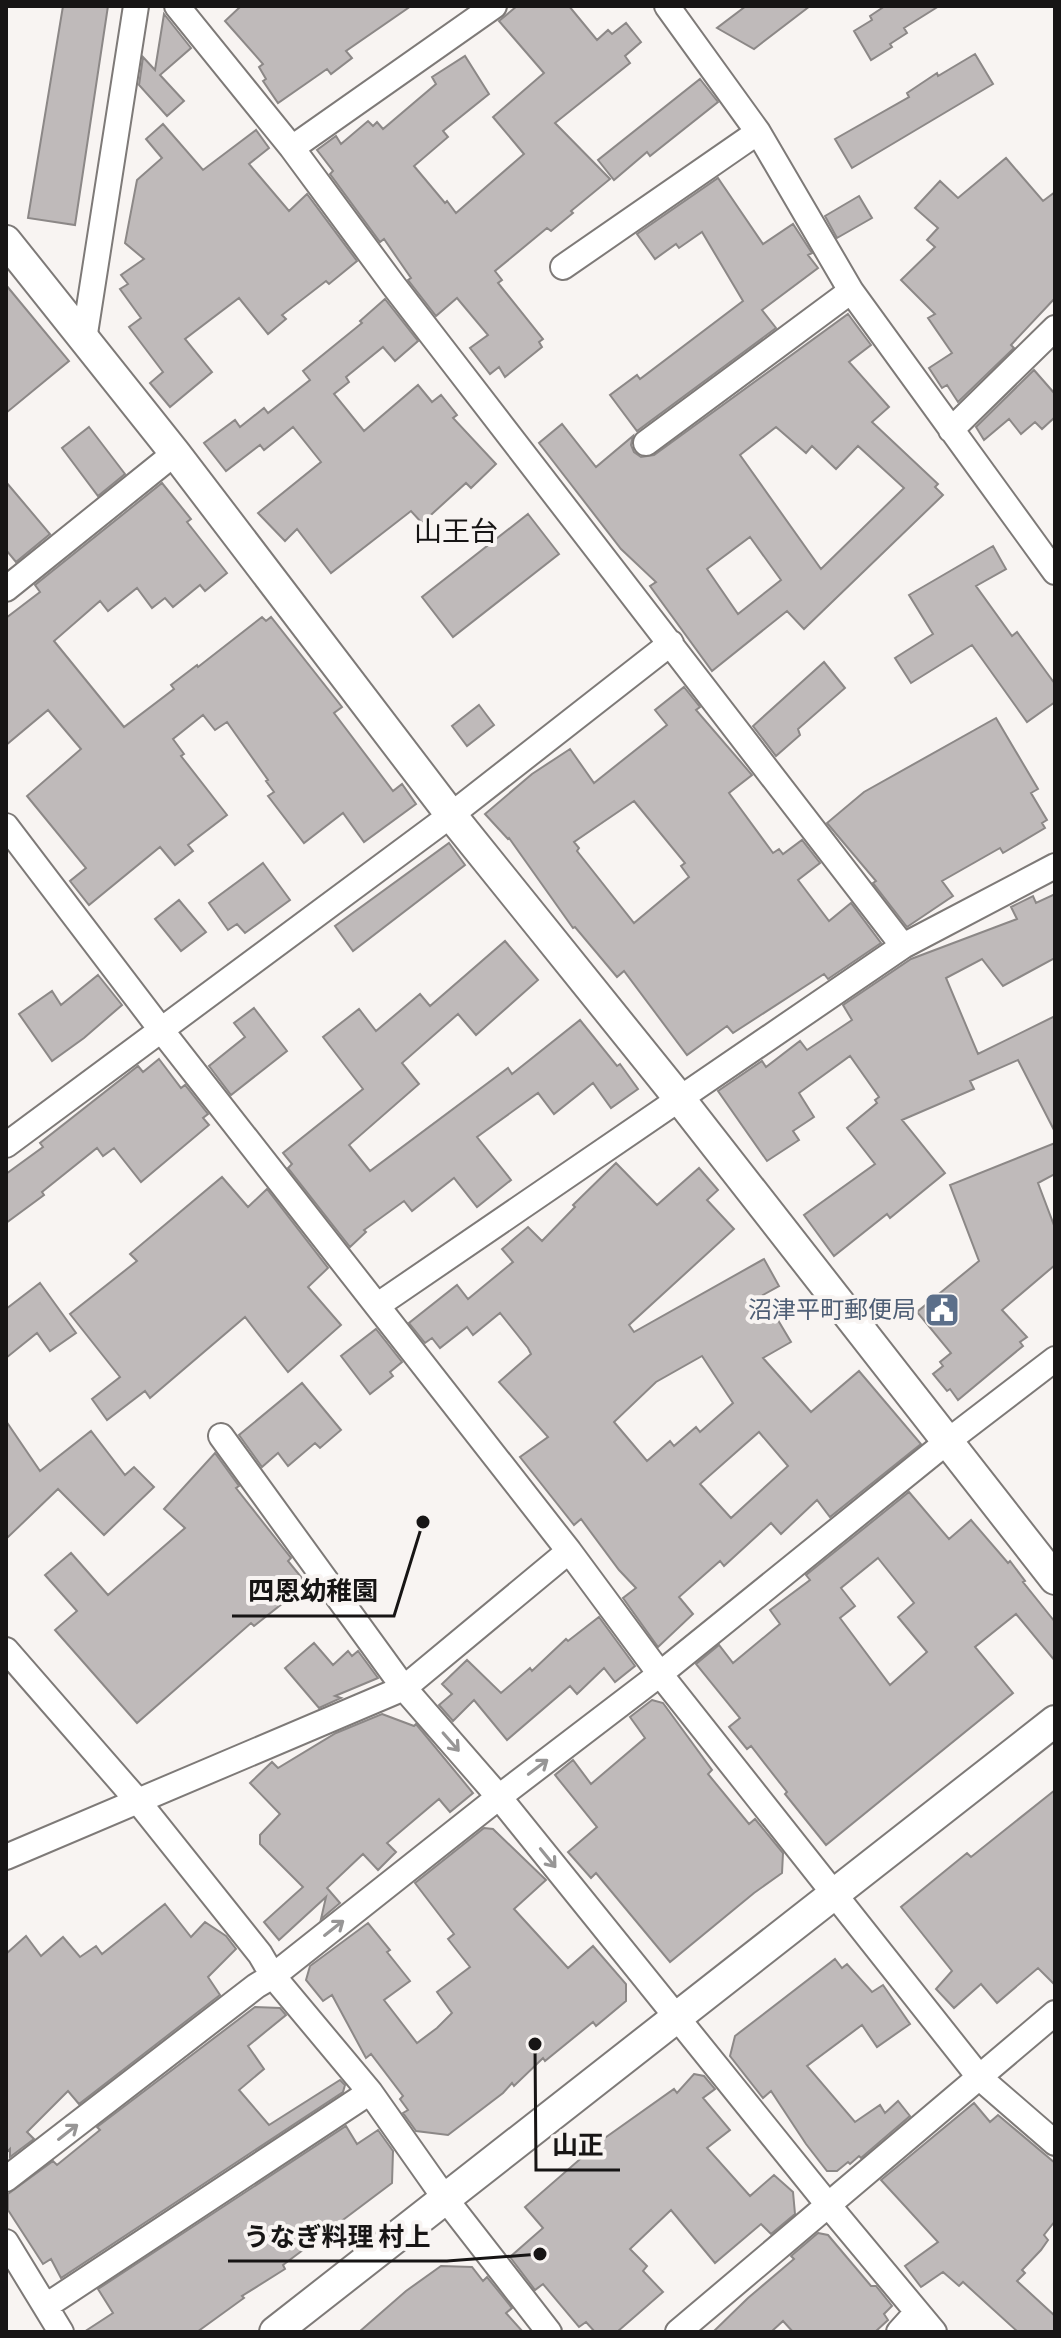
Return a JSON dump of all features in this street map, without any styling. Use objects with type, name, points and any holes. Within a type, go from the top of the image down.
[{"type":"street","points":[[84,340],[136,6]]},
{"type":"street","points":[[177,6],[292,148],[394,286],[903,946]]},
{"type":"street","points":[[292,148],[494,6]]},
{"type":"street","points":[[667,6],[758,132],[851,291],[1055,572]]},
{"type":"street","points":[[563,267],[758,132]]},
{"type":"street","points":[[6,241],[175,453],[451,815],[679,1098],[1055,1579]]},
{"type":"street","points":[[646,443],[851,291]]},
{"type":"street","points":[[951,430],[1055,328]]},
{"type":"street","points":[[6,589],[175,453]]},
{"type":"street","points":[[6,1145],[451,815],[671,643]]},
{"type":"street","points":[[6,826],[162,1031],[569,1551],[660,1674],[980,2078],[1055,2143]]},
{"type":"street","points":[[378,1305],[903,946],[1055,866]]},
{"type":"street","points":[[6,2179],[273,1976],[660,1674],[948,1441],[1055,1359]]},
{"type":"street","points":[[221,1436],[404,1688],[499,1797],[934,2332]]},
{"type":"street","points":[[6,1857],[404,1688],[569,1551]]},
{"type":"street","points":[[6,1650],[137,1800],[260,1954],[273,1976],[370,2092],[444,2197],[549,2332]]},
{"type":"street","points":[[275,2332],[1055,1721]]},
{"type":"street","points":[[678,2332],[1055,2013]]},
{"type":"street","points":[[46,2306],[370,2092]]},
{"type":"street","points":[[6,2242],[61,2332]]},
{"type":"street","points":[[899,2332],[917,2312]]},
{"type":"building","points":[[63,6],[108,6],[75,225],[28,218]]},
{"type":"building","points":[[241,6],[411,6],[346,51],[352,58],[331,74],[327,69],[278,103],[263,81],[266,79],[259,67],[263,64],[225,21]]},
{"type":"building","points":[[517,6],[569,6],[597,40],[608,30],[612,34],[626,23],[641,42],[625,56],[630,63],[555,123],[610,179],[551,231],[547,228],[495,271],[502,280],[498,283],[543,339],[539,342],[542,347],[505,377],[499,367],[490,374],[470,348],[488,335],[457,298],[436,316],[408,280],[411,278],[384,239],[380,242],[330,174],[333,171],[317,150],[336,136],[341,144],[368,121],[373,126],[377,122],[383,129],[436,84],[432,77],[465,56],[489,94],[443,131],[448,137],[414,166],[456,213],[524,154],[493,117],[544,73],[499,21]]},
{"type":"building","points":[[746,6],[810,6],[754,49],[717,28]]},
{"type":"building","points":[[885,6],[939,6],[904,28],[907,33],[871,60],[854,31],[872,20],[870,16]]},
{"type":"building","points":[[164,14],[191,48],[160,75],[184,101],[167,116],[139,85],[143,57],[155,70]]},
{"type":"building","points":[[975,54],[993,84],[852,168],[835,139],[909,97],[907,93],[937,73],[938,76]]},
{"type":"building","points":[[700,79],[718,102],[650,156],[647,152],[614,180],[598,160]]},
{"type":"building","points":[[163,124],[203,170],[256,130],[269,148],[249,164],[289,211],[307,194],[357,261],[282,315],[286,319],[268,334],[239,298],[185,339],[212,372],[170,407],[150,383],[163,372],[129,327],[141,318],[120,289],[128,284],[121,275],[144,259],[125,243],[137,180],[162,158],[146,139]]},
{"type":"building","points":[[1006,158],[1043,201],[1055,192],[1055,298],[1011,345],[1014,348],[958,402],[947,385],[942,388],[929,368],[952,353],[928,318],[935,314],[901,280],[935,247],[927,240],[938,228],[915,208],[940,181],[958,198]]},
{"type":"building","points":[[718,178],[763,244],[793,224],[818,268],[762,310],[776,328],[637,431],[610,395],[637,375],[640,379],[743,301],[702,232],[679,248],[676,244],[655,259],[637,234]]},
{"type":"building","points":[[859,196],[872,218],[837,238],[825,216]]},
{"type":"building","points":[[6,285],[69,361],[6,413]]},
{"type":"building","points":[[385,299],[418,341],[395,361],[383,347],[346,377],[349,382],[334,394],[364,431],[418,385],[432,402],[441,395],[457,415],[453,418],[496,464],[471,488],[466,483],[422,523],[411,511],[331,573],[297,529],[285,541],[258,513],[321,462],[293,427],[264,450],[260,445],[226,471],[204,443],[235,420],[240,427],[264,408],[268,413],[310,380],[303,371],[362,323],[360,321]]},
{"type":"building","points":[[848,314],[871,345],[849,362],[889,407],[872,422],[938,484],[935,487],[943,495],[804,629],[787,611],[712,671],[650,586],[656,582],[621,549],[539,443],[562,424],[596,467],[633,436],[631,445],[634,452],[641,457],[654,455]],"holes":[[[776,427],[806,453],[812,446],[836,469],[858,446],[904,488],[821,569],[740,455]],[[750,537],[781,580],[738,614],[707,569]]]},
{"type":"building","points":[[1034,370],[1055,394],[1055,417],[1042,429],[1035,422],[1021,434],[1009,419],[984,440],[976,427]]},
{"type":"building","points":[[89,427],[125,474],[98,496],[62,448]]},
{"type":"building","points":[[6,482],[50,534],[16,562],[6,550]]},
{"type":"building","points":[[162,483],[191,519],[187,522],[227,573],[205,591],[200,585],[173,607],[165,598],[152,608],[137,588],[108,611],[100,601],[54,641],[124,727],[174,689],[171,685],[197,665],[262,617],[266,621],[271,617],[342,707],[334,713],[393,791],[402,784],[416,804],[364,842],[343,813],[304,843],[268,796],[274,792],[268,780],[227,722],[215,730],[203,715],[173,739],[184,754],[181,756],[227,815],[188,845],[193,851],[175,865],[160,847],[89,905],[70,881],[86,868],[27,796],[81,749],[48,710],[6,745],[6,618],[40,592],[35,585]]},
{"type":"building","points":[[528,514],[559,554],[453,637],[422,597]]},
{"type":"building","points":[[993,546],[1006,569],[976,586],[1012,636],[1017,632],[1055,684],[1055,702],[1027,722],[972,645],[911,683],[895,658],[933,634],[909,595]]},
{"type":"building","points":[[824,662],[845,688],[798,729],[800,735],[776,756],[753,726]]},
{"type":"building","points":[[684,687],[700,707],[696,710],[752,775],[729,793],[773,853],[779,849],[783,854],[802,840],[820,863],[798,880],[829,921],[851,903],[881,943],[828,979],[824,974],[733,1033],[727,1026],[687,1055],[624,971],[617,977],[573,928],[509,838],[485,814],[532,774],[570,749],[594,783],[667,725],[655,710]],"holes":[[[634,801],[685,863],[681,866],[689,877],[634,923],[577,851],[579,848],[574,842]]]},
{"type":"building","points":[[479,705],[494,725],[467,746],[452,726]]},
{"type":"building","points":[[996,718],[1038,789],[1031,793],[1047,820],[1042,823],[1045,828],[1003,853],[1000,848],[942,881],[953,896],[907,927],[873,883],[876,881],[827,823],[864,792]]},
{"type":"building","points":[[449,843],[465,865],[353,951],[335,926]]},
{"type":"building","points":[[263,863],[290,900],[245,933],[237,924],[228,930],[209,903]]},
{"type":"building","points":[[1055,894],[1055,958],[1003,986],[982,959],[946,978],[978,1054],[1055,1016],[1055,1132],[1018,1060],[970,1081],[974,1089],[902,1120],[945,1173],[890,1218],[887,1214],[834,1256],[804,1215],[875,1164],[847,1128],[877,1103],[875,1100],[879,1097],[850,1056],[799,1093],[814,1117],[793,1131],[799,1140],[767,1161],[718,1091],[762,1061],[766,1067],[800,1041],[807,1050],[852,1020],[843,1005],[911,959],[1017,919],[1011,907],[1033,896],[1036,903]]},
{"type":"building","points":[[179,900],[206,932],[181,951],[155,919]]},
{"type":"building","points":[[505,941],[538,980],[476,1035],[458,1014],[402,1063],[419,1084],[349,1145],[370,1171],[508,1068],[512,1074],[580,1020],[638,1089],[611,1108],[593,1083],[554,1114],[538,1093],[477,1137],[511,1180],[477,1207],[454,1178],[412,1211],[404,1201],[364,1230],[366,1232],[350,1247],[288,1168],[292,1164],[283,1153],[363,1089],[323,1037],[359,1009],[376,1031],[420,994],[430,1006]]},
{"type":"building","points":[[98,975],[122,1005],[52,1061],[19,1014],[52,991],[61,1005]]},
{"type":"building","points":[[254,1008],[287,1051],[231,1095],[209,1066],[245,1037],[234,1023]]},
{"type":"building","points":[[159,1059],[181,1088],[185,1085],[208,1114],[203,1118],[209,1125],[141,1182],[114,1148],[103,1156],[97,1148],[42,1192],[44,1195],[6,1223],[6,1174],[43,1147],[40,1143],[138,1066],[143,1072]]},
{"type":"building","points":[[1055,1143],[1055,1174],[1038,1183],[1055,1228],[1055,1265],[1002,1310],[1027,1337],[1020,1342],[1023,1346],[958,1400],[933,1374],[943,1366],[940,1362],[951,1353],[917,1312],[979,1261],[950,1185]]},
{"type":"building","points":[[616,1163],[657,1205],[699,1168],[718,1190],[707,1200],[734,1229],[629,1325],[634,1332],[764,1259],[779,1286],[763,1295],[791,1342],[763,1358],[811,1412],[859,1371],[921,1444],[830,1517],[817,1500],[781,1534],[771,1523],[724,1566],[720,1561],[679,1597],[693,1614],[658,1647],[623,1598],[636,1588],[581,1519],[574,1525],[520,1457],[548,1437],[499,1382],[531,1354],[528,1348],[500,1313],[473,1335],[467,1327],[440,1348],[432,1338],[425,1343],[409,1323],[457,1285],[468,1299],[513,1262],[502,1249],[528,1227],[542,1241],[575,1207],[573,1205]],"holes":[[[702,1356],[733,1403],[700,1432],[696,1427],[674,1446],[670,1441],[647,1461],[614,1422],[656,1382]],[[759,1432],[788,1466],[731,1518],[700,1484]]]},
{"type":"building","points":[[222,1177],[248,1207],[267,1189],[328,1268],[308,1287],[341,1325],[288,1372],[245,1317],[150,1398],[145,1391],[107,1420],[92,1399],[120,1377],[70,1314],[137,1261],[130,1254]]},
{"type":"building","points":[[40,1283],[76,1333],[50,1351],[37,1333],[6,1358],[6,1309]]},
{"type":"building","points":[[376,1329],[402,1362],[390,1372],[393,1376],[370,1394],[341,1356]]},
{"type":"building","points":[[302,1383],[341,1430],[320,1448],[315,1443],[288,1466],[278,1453],[262,1467],[239,1435]]},
{"type":"building","points":[[6,1421],[40,1471],[91,1431],[125,1475],[134,1467],[154,1487],[104,1535],[58,1489],[6,1539]]},
{"type":"building","points":[[215,1453],[239,1486],[236,1488],[291,1558],[288,1561],[302,1578],[278,1597],[283,1603],[254,1626],[251,1623],[137,1723],[55,1630],[77,1611],[45,1575],[71,1553],[108,1595],[185,1528],[164,1509]]},
{"type":"building","points":[[909,1492],[949,1539],[971,1520],[1008,1563],[1010,1561],[1055,1622],[1055,1661],[1016,1614],[975,1647],[1013,1693],[826,1845],[751,1746],[747,1749],[729,1727],[740,1718],[696,1664],[719,1645],[733,1663],[780,1624],[770,1610],[810,1580],[806,1575]],"holes":[[[878,1558],[914,1603],[898,1617],[927,1652],[890,1685],[840,1618],[855,1606],[841,1588]]]},
{"type":"building","points":[[599,1617],[635,1666],[615,1682],[604,1668],[577,1694],[570,1686],[507,1740],[474,1700],[453,1721],[439,1705],[452,1694],[442,1684],[467,1660],[501,1693],[530,1668],[532,1671],[566,1639],[568,1641]]},
{"type":"building","points":[[314,1643],[333,1665],[348,1651],[352,1656],[358,1651],[378,1678],[335,1696],[341,1698],[319,1708],[285,1668]]},
{"type":"building","points":[[652,1700],[663,1703],[712,1770],[708,1774],[749,1824],[755,1819],[783,1853],[782,1873],[670,1962],[596,1873],[591,1878],[568,1852],[597,1827],[555,1775],[573,1760],[591,1784],[645,1738],[630,1717]]},
{"type":"building","points":[[382,1714],[414,1726],[416,1724],[473,1793],[450,1812],[439,1799],[387,1843],[396,1852],[378,1870],[363,1854],[327,1888],[340,1903],[321,1919],[326,1897],[279,1940],[264,1922],[303,1887],[260,1844],[260,1835],[280,1814],[250,1783],[272,1762],[278,1768],[336,1733]]},
{"type":"building","points":[[1055,1790],[1055,1985],[1038,1968],[997,2003],[981,1984],[954,2008],[936,1989],[952,1971],[901,1907],[967,1853],[971,1857]]},
{"type":"building","points":[[484,1828],[493,1829],[546,1880],[514,1909],[568,1968],[593,1946],[626,1984],[626,2001],[596,2026],[593,2022],[545,2061],[543,2058],[514,2086],[512,2083],[448,2135],[416,2131],[403,2113],[408,2110],[400,2099],[403,2096],[371,2054],[366,2058],[332,1995],[323,2001],[306,1980],[310,1966],[368,1923],[410,1981],[384,2000],[417,2043],[437,2028],[452,2013],[437,1992],[470,1967],[448,1939],[454,1934],[415,1883]]},
{"type":"building","points":[[165,1904],[191,1937],[205,1922],[226,1936],[236,1949],[208,1977],[220,1995],[79,2104],[68,2091],[27,2132],[34,2139],[10,2157],[10,2149],[6,2153],[6,1954],[26,1936],[41,1956],[63,1937],[80,1957],[96,1946],[102,1954]]},
{"type":"building","points":[[835,1959],[842,1968],[847,1964],[872,1992],[883,1985],[910,2024],[877,2047],[862,2025],[807,2066],[855,2122],[880,2105],[885,2113],[898,2101],[910,2116],[861,2158],[859,2156],[837,2171],[827,2171],[771,2091],[763,2098],[730,2056],[735,2036]]},
{"type":"building","points":[[255,2007],[280,2008],[286,2015],[248,2046],[264,2069],[239,2090],[269,2125],[340,2080],[345,2085],[343,2092],[61,2278],[51,2259],[43,2264],[8,2210],[8,2194],[53,2161],[57,2165],[100,2130],[97,2127]]},
{"type":"building","points":[[694,2074],[704,2076],[715,2089],[703,2098],[730,2130],[707,2148],[750,2196],[774,2175],[793,2192],[795,2214],[771,2234],[761,2224],[715,2263],[671,2210],[630,2249],[647,2266],[643,2271],[663,2292],[617,2332],[595,2332],[586,2322],[579,2327],[543,2284],[535,2290],[510,2257],[543,2228],[525,2207],[602,2140],[674,2089],[677,2093]]},
{"type":"building","points":[[974,2103],[990,2122],[998,2115],[1055,2163],[1055,2221],[1044,2235],[1048,2240],[1022,2270],[1025,2273],[1017,2281],[1055,2316],[1055,2332],[1018,2332],[963,2282],[959,2286],[943,2272],[921,2287],[905,2266],[938,2242],[881,2180]]},
{"type":"building","points":[[346,2126],[357,2144],[378,2130],[393,2151],[392,2183],[283,2265],[285,2269],[242,2296],[244,2298],[197,2332],[84,2332],[113,2313],[98,2289]]},
{"type":"building","points":[[818,2233],[828,2235],[871,2286],[876,2286],[892,2306],[884,2314],[888,2320],[875,2332],[793,2332],[783,2321],[771,2332],[713,2332],[794,2259],[791,2256]]},
{"type":"building","points":[[441,2266],[472,2267],[483,2281],[487,2277],[512,2308],[506,2313],[523,2332],[359,2332],[406,2291]]},
{"type":"place","name":"沼津平町郵便局","points":[[942,1310]]},
{"type":"place","name":"四恩幼稚園","points":[[423,1522]]},
{"type":"place","name":"山正","points":[[535,2044]]},
{"type":"place","name":"うなぎ料理 村上","points":[[540,2254]]},
{"type":"district","name":"山王台","points":[[456,532]]}]
